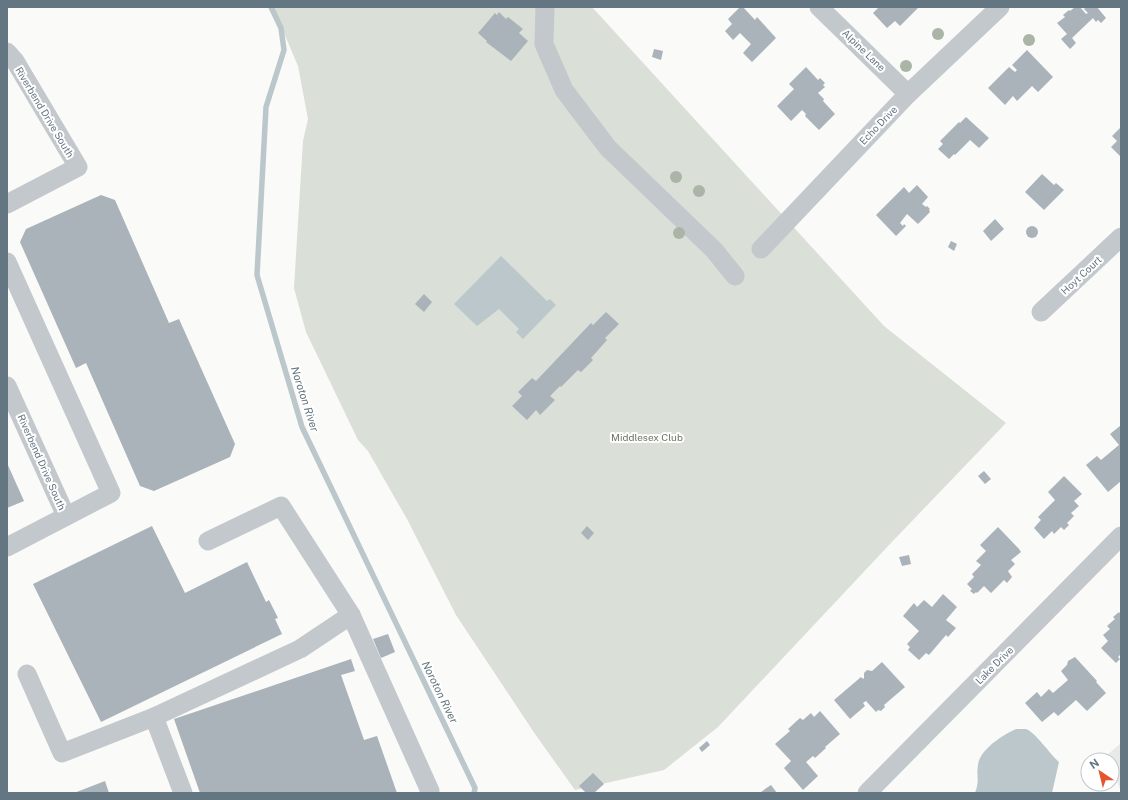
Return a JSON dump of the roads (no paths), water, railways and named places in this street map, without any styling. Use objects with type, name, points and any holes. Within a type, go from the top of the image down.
[{"type":"street","points":[[545,7],[544,44],[564,90],[608,148],[714,250],[735,276]]},
{"type":"street","name":"Alpine Lane","points":[[819,7],[908,94]]},
{"type":"street","name":"Echo Drive","points":[[760,249],[908,94],[1000,7]]},
{"type":"street","name":"Riverbend Drive South","points":[[7,52],[15,61],[78,167],[7,204]]},
{"type":"street","name":"Hoyt Court","points":[[1040,312],[1121,237]]},
{"type":"street","name":"Riverbend Drive South","points":[[7,262],[112,493],[7,546]]},
{"type":"street","name":"Riverbend Drive South","points":[[7,386],[66,516]]},
{"type":"street","points":[[208,541],[282,506],[351,616],[430,791],[429,793]]},
{"type":"street","name":"Lake Drive","points":[[867,793],[1121,536]]},
{"type":"street","points":[[27,674],[62,753],[154,716],[300,649],[351,616]]},
{"type":"street","points":[[154,716],[183,793]]},
{"type":"waterway","name":"Noroton River","points":[[271,7],[281,28],[284,50],[266,107],[257,275],[302,427],[475,788],[474,793]]},
{"type":"park label","name":"Middlesex Club","points":[[647,437]]}]
